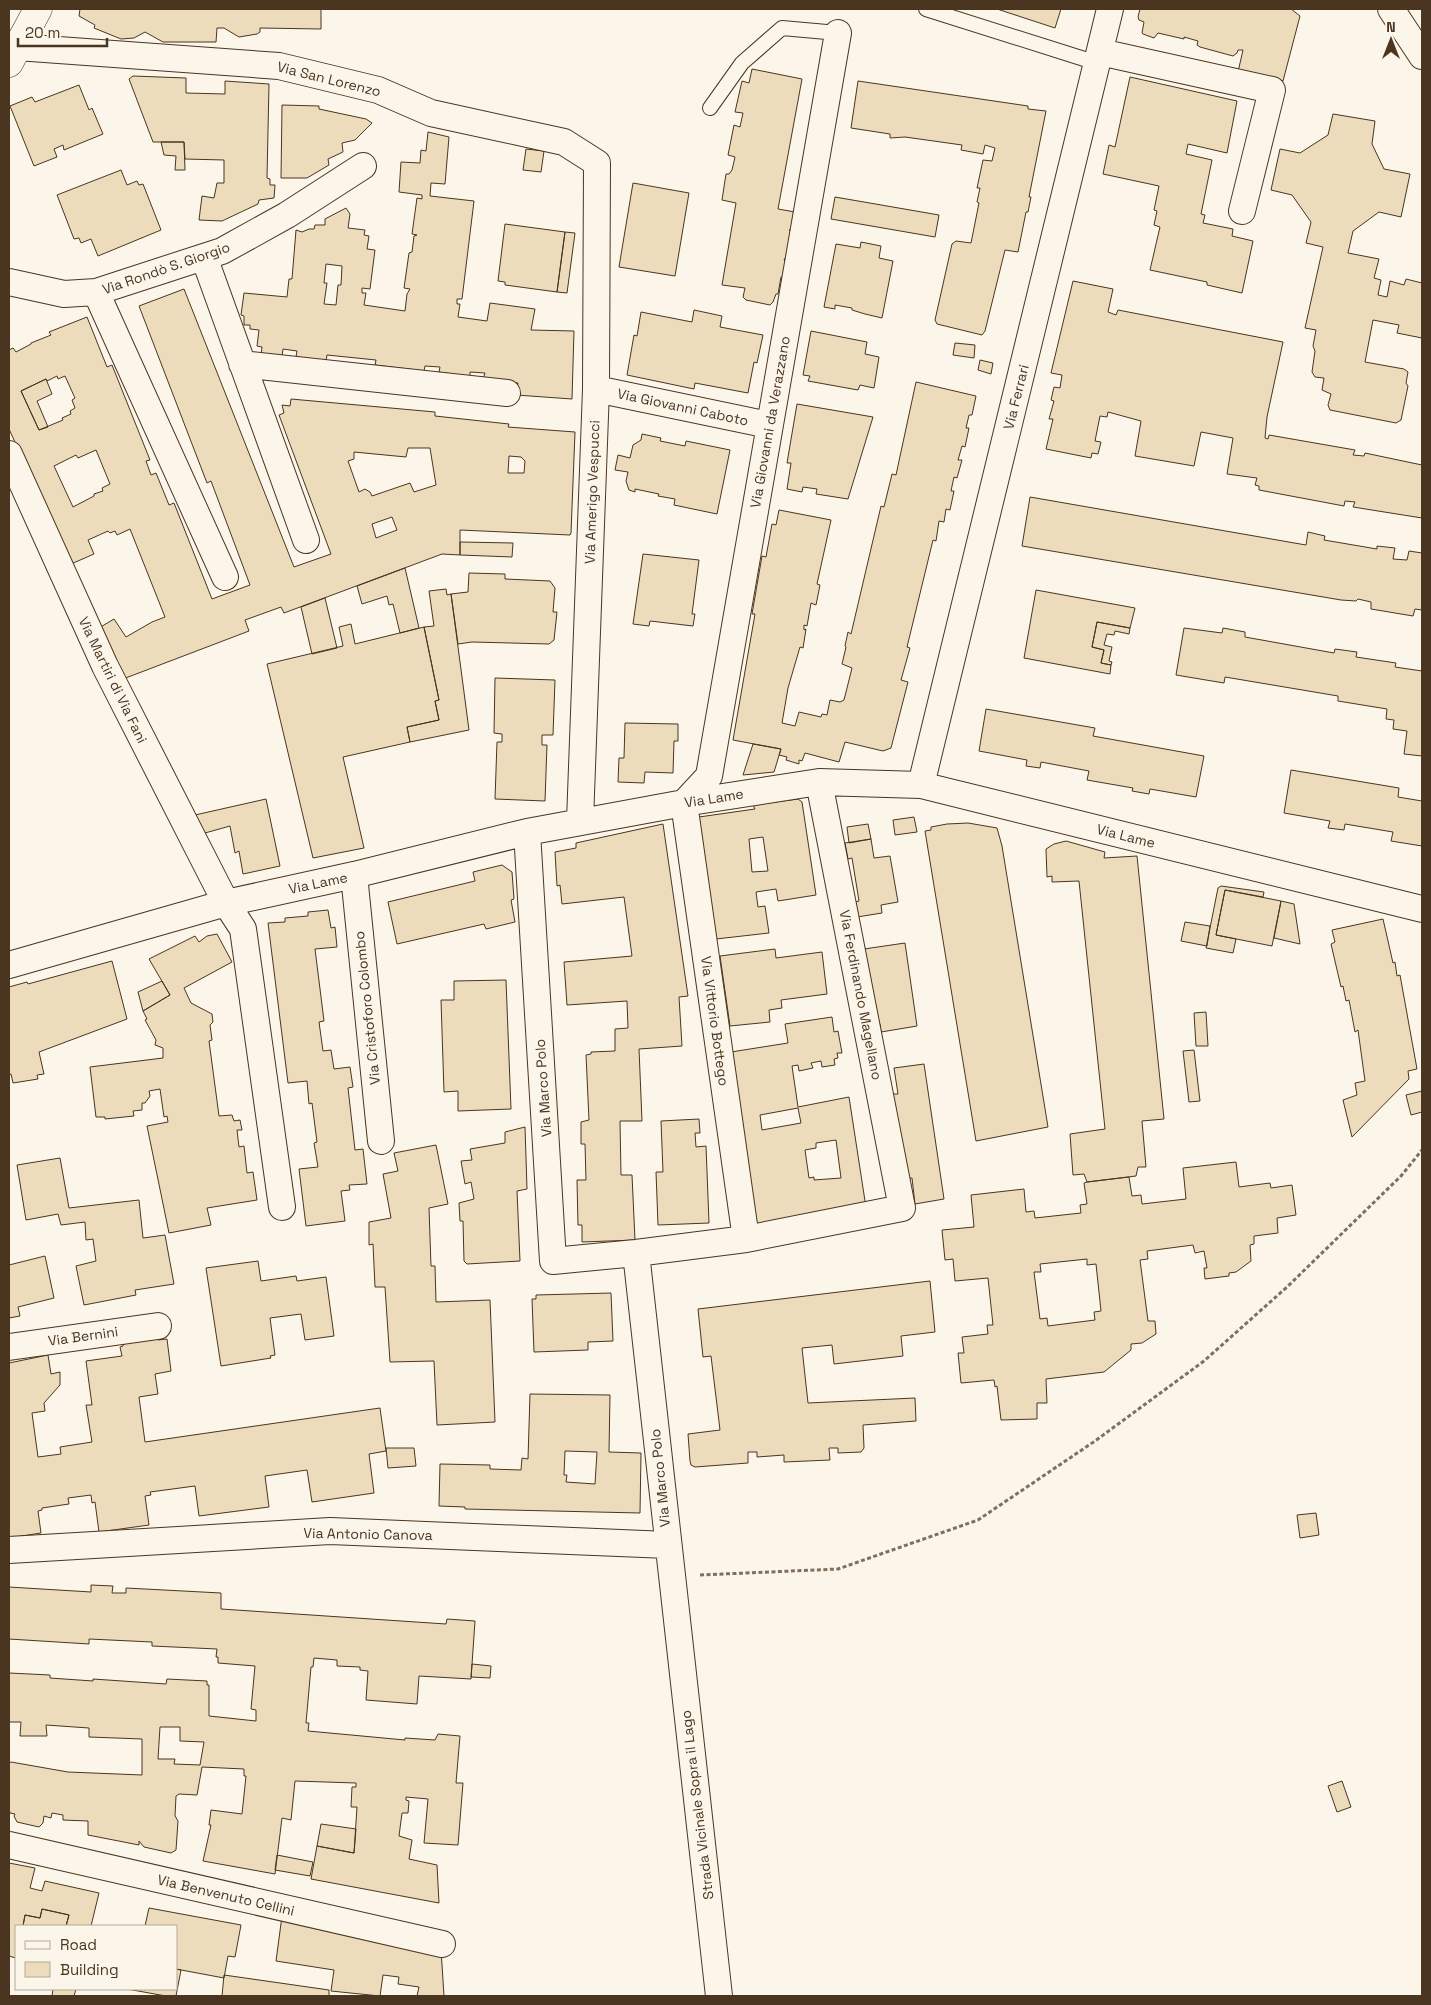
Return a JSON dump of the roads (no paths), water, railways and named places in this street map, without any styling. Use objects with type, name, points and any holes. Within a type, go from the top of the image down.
[{"type":"main road","points":[[13,55],[38,9]]},
{"type":"street","name":"Via Ferrari","points":[[921,785],[1110,9]]},
{"type":"street","points":[[1391,9],[1422,56]]},
{"type":"street","name":"Via Giovanni da Verazzano","points":[[684,803],[708,776],[838,33]]},
{"type":"street","name":"Via San Lorenzo","points":[[13,55],[279,66],[378,90],[431,113],[564,142],[598,163]]},
{"type":"street","points":[[1098,57],[1272,90],[1242,211]]},
{"type":"street","name":"Via Amerigo Vespucci","points":[[580,821],[596,389],[598,163]]},
{"type":"street","name":"Via Rondò S. Giorgio","points":[[9,282],[64,294],[96,292],[204,257],[222,251],[287,215],[363,166]]},
{"type":"street","points":[[204,257],[306,540]]},
{"type":"street","points":[[96,292],[225,577]]},
{"type":"street","points":[[242,364],[507,392]]},
{"type":"street","name":"Via Giovanni Caboto","points":[[596,389],[769,425]]},
{"type":"street","name":"Via Martiri di Via Fani","points":[[9,454],[105,666],[226,903],[243,929],[282,1207]]},
{"type":"street","name":"Via Lame","points":[[9,965],[226,903],[354,875],[527,832],[684,803],[819,782],[921,785],[1422,908]]},
{"type":"street","name":"Via Ferdinando Magellano","points":[[819,782],[902,1208]]},
{"type":"street","name":"Via Vittorio Bottego","points":[[684,803],[746,1239]]},
{"type":"street","name":"Via Marco Polo","points":[[527,832],[554,1261],[636,1254],[746,1239],[902,1208]]},
{"type":"street","name":"Via Cristoforo Colombo","points":[[354,875],[381,1141]]},
{"type":"street","name":"Via Marco Polo","points":[[636,1254],[675,1614]]},
{"type":"street","name":"Via Bernini","points":[[9,1347],[158,1326]]},
{"type":"street","name":"Via Antonio Canova","points":[[9,1550],[330,1531],[668,1544]]},
{"type":"street","name":"Strada Vicinale Sopra il Lago","points":[[675,1614],[719,1996]]},
{"type":"street","name":"Via Benvenuto Cellini","points":[[9,1845],[442,1944]]},
{"type":"lane","points":[[926,9],[1098,57]]},
{"type":"lane","points":[[710,108],[742,62],[782,28],[838,33]]}]
